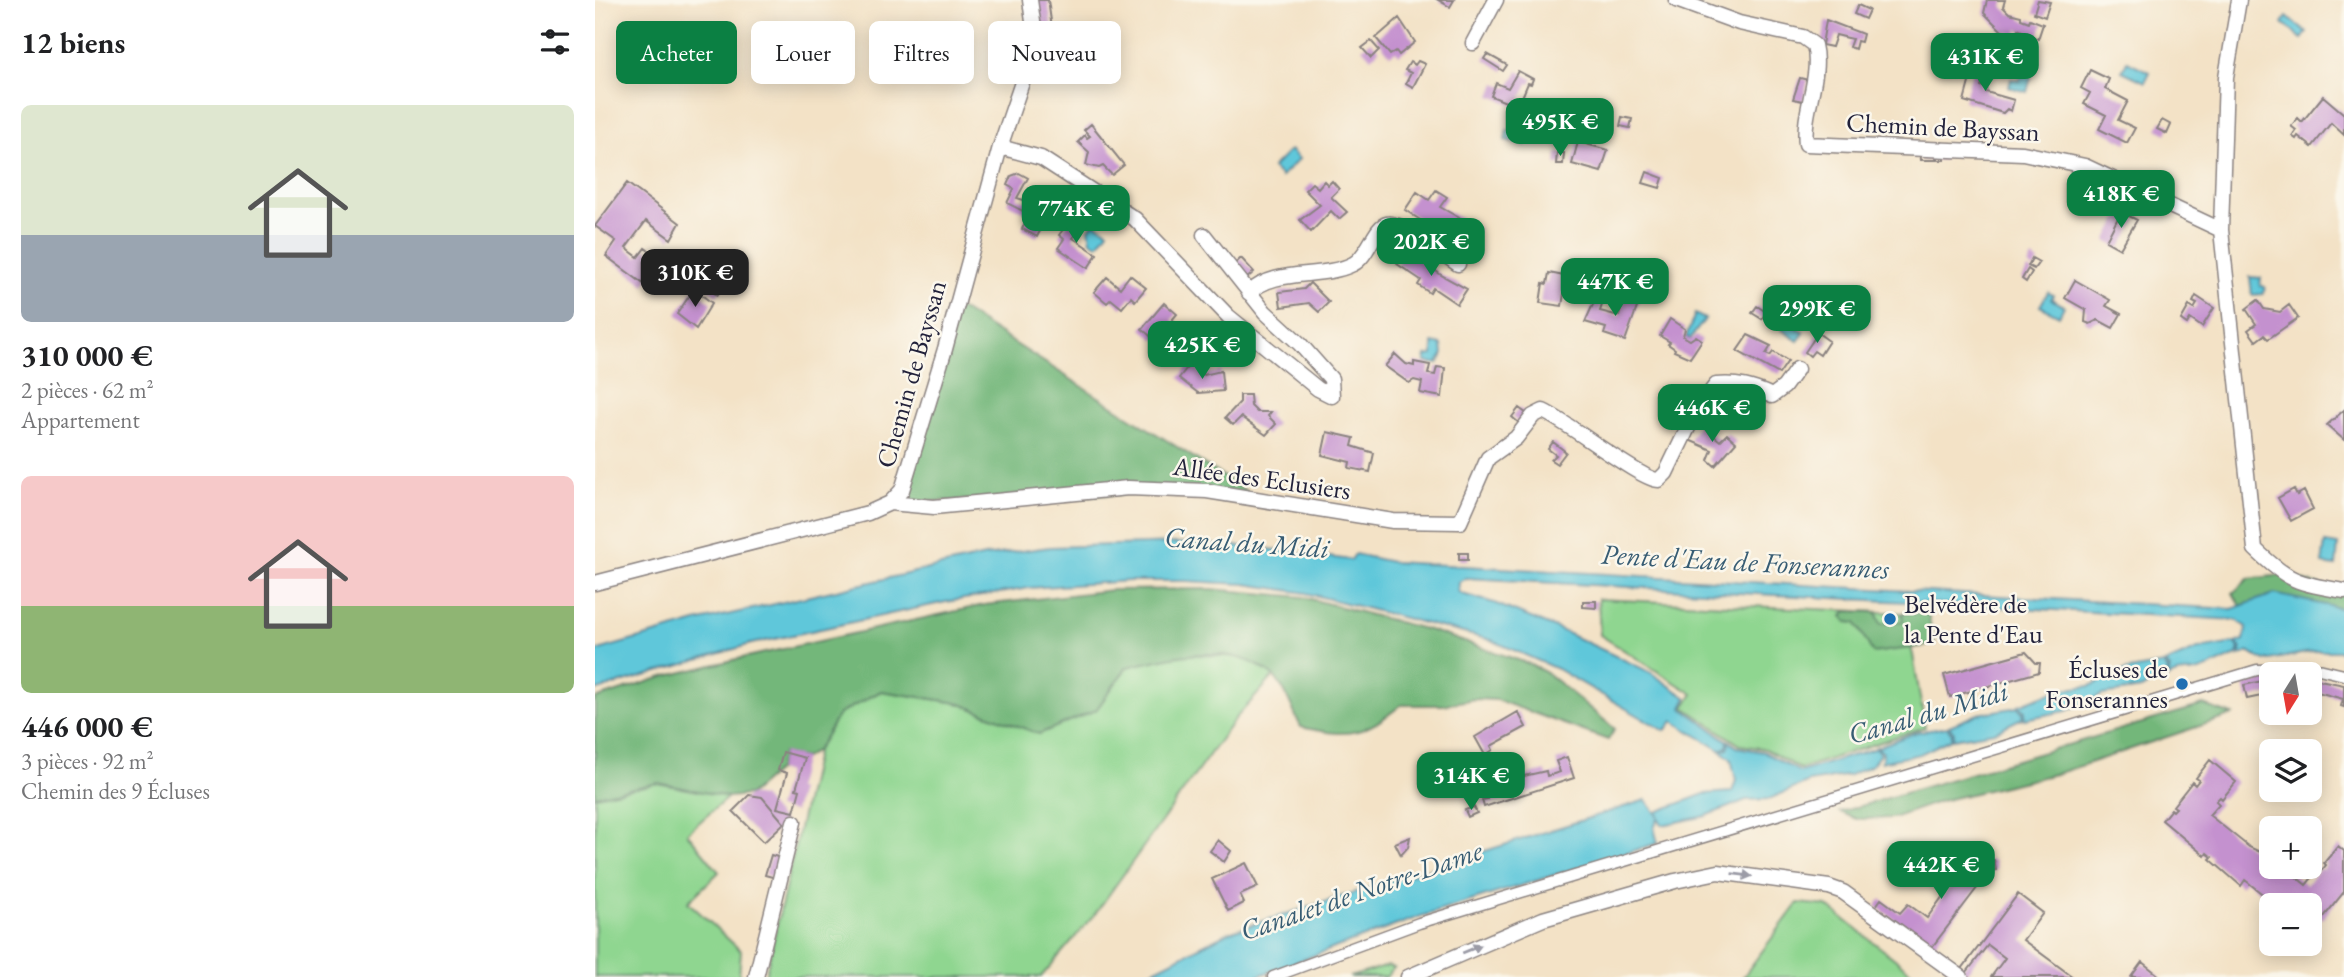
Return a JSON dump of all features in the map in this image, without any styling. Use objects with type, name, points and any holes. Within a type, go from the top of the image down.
[{"type":"street","name":"Chemin de Bayssan","points":[[595,583],[868,513],[890,503],[902,490],[919,442],[1000,147],[1035,36],[1030,0]]},
{"type":"street","points":[[1473,43],[1496,0]]},
{"type":"street","name":"Chemin de Bayssan","points":[[1676,0],[1739,23],[1803,37],[1814,45],[1818,59],[1804,125],[1806,144],[2024,153],[2085,166],[2221,230]]},
{"type":"street","points":[[2239,0],[2225,77],[2221,230],[2255,549],[2282,575],[2296,582],[2344,591]]},
{"type":"street","points":[[1000,147],[1041,158],[1135,219],[1227,316],[1318,389],[1332,396],[1331,379],[1249,293],[1205,236]]},
{"type":"street","points":[[1249,293],[1273,280],[1331,271],[1353,264],[1364,256],[1381,226],[1389,223],[1400,226],[1458,264]]},
{"type":"street","name":"Allée des Eclusiers","points":[[890,503],[934,507],[1128,488],[1207,491],[1393,521],[1460,522],[1488,458],[1516,438],[1534,416],[1543,411],[1610,452],[1640,475],[1650,480],[1659,480],[1666,473],[1696,411],[1716,385],[1733,383],[1772,396],[1784,387],[1797,369]]},
{"type":"street","points":[[1273,977],[1419,923],[2257,670],[2319,669],[2344,675]]},
{"type":"street","points":[[756,977],[793,822]]},
{"type":"street","points":[[1408,977],[1543,919],[1675,881],[1718,872],[1829,887],[1843,892],[1961,977]]},
{"type":"green space","points":[[956,306],[1251,494],[1207,491],[890,503],[902,490]]},
{"type":"green space","points":[[2282,575],[2344,591],[2344,609],[2272,595],[2240,606],[2233,593],[2248,579]]},
{"type":"green space","points":[[1211,589],[1303,597],[1432,631],[1530,664],[1547,673],[1615,729],[1608,740],[1497,700],[1474,699],[1443,705],[1401,705],[1365,728],[1354,732],[1331,733],[1301,727],[1281,686],[1272,675],[1256,664],[1239,658],[1202,654],[1127,667],[1096,710],[1039,734],[958,703],[881,691],[839,714],[817,750],[805,758],[783,753],[778,770],[749,795],[728,797],[658,783],[595,796],[595,699],[663,677],[733,660],[984,605],[1112,590]]},
{"type":"green space","points":[[1598,599],[1902,613],[1913,655],[1925,727],[1800,769],[1765,749],[1740,745],[1684,707],[1693,694],[1600,635]]},
{"type":"green space","points":[[1847,611],[1876,612],[1881,624],[1903,621],[1902,613],[1928,614],[1935,645],[1873,653],[1856,623],[1847,622],[1842,616]]},
{"type":"green space","points":[[1179,654],[1244,657],[1274,676],[1235,719],[1095,914],[1041,977],[765,977],[817,750],[839,714],[881,691],[958,703],[1039,734],[1096,710],[1127,667]]},
{"type":"green space","points":[[2203,705],[2233,715],[2059,773],[1941,801],[1893,818],[1856,819],[1840,812]]},
{"type":"green space","points":[[658,783],[728,797],[687,833],[719,872],[688,902],[741,951],[739,977],[595,977],[595,796]]},
{"type":"green space","points":[[1798,903],[1827,906],[1918,977],[1743,977]]},
{"type":"green space","points":[[1388,966],[1394,968],[1386,977],[1349,977]]},
{"type":"water","points":[[2287,17],[2307,33],[2302,39],[2283,23]]},
{"type":"water","points":[[2127,61],[2150,72],[2145,82],[2122,71]]},
{"type":"water","points":[[2022,71],[2032,73],[2027,92],[2009,87],[2011,79],[2019,81]]},
{"type":"water","points":[[1507,130],[1528,135],[1525,145],[1505,140]]},
{"type":"water","points":[[1290,150],[1299,159],[1281,177],[1272,168]]},
{"type":"water","points":[[1094,222],[1108,231],[1098,245],[1091,241],[1089,229]]},
{"type":"water","points":[[1602,270],[1609,272],[1611,279],[1606,286],[1598,288],[1591,283],[1590,276],[1599,276]]},
{"type":"water","points":[[2250,277],[2261,278],[2260,286],[2265,287],[2263,294],[2252,295]]},
{"type":"water","points":[[2048,292],[2053,295],[2051,299],[2064,306],[2059,316],[2040,306]]},
{"type":"water","points":[[1695,314],[1705,319],[1690,339],[1686,337]]},
{"type":"water","points":[[1788,320],[1804,333],[1798,341],[1781,329]]},
{"type":"water","points":[[1433,343],[1442,345],[1443,354],[1438,364],[1425,362],[1426,356],[1433,355]]},
{"type":"water","points":[[1179,543],[1252,547],[1351,560],[1355,554],[1392,562],[2232,609],[2274,594],[2344,609],[2344,651],[2316,651],[2265,661],[2248,652],[2239,656],[2241,648],[2236,643],[2244,640],[2247,627],[2236,620],[1466,578],[1459,582],[1458,591],[1462,594],[1494,603],[1558,629],[1650,672],[1687,698],[1682,708],[1728,741],[1727,747],[1720,750],[1673,721],[1665,731],[1557,669],[1491,640],[1306,593],[1245,584],[1129,581],[1029,588],[946,602],[751,644],[595,691],[595,651],[700,621],[985,556],[1050,547]]},
{"type":"water","points":[[2325,543],[2338,545],[2336,566],[2322,564]]},
{"type":"water","points":[[2234,643],[2239,648],[2237,655],[2206,669],[2168,678],[2170,669],[2165,663],[2198,649]]},
{"type":"water","points":[[2163,664],[2168,670],[2166,676],[2141,689],[2102,695],[2066,711],[2024,719],[2025,711],[2019,705],[2058,690],[2090,686],[2119,672]]},
{"type":"water","points":[[2018,707],[2023,712],[2022,718],[1994,732],[1953,739],[1954,732],[1949,726],[1978,714]]},
{"type":"water","points":[[1947,727],[1952,733],[1951,739],[1920,754],[1881,762],[1883,753],[1877,747],[1917,732]]},
{"type":"water","points":[[1729,741],[1737,747],[1764,752],[1800,772],[1876,748],[1880,754],[1872,765],[1850,775],[1809,782],[1769,799],[1746,800],[1706,816],[1662,825],[1656,812],[1704,794],[1732,792],[1736,780],[1731,759],[1721,751],[1728,748]]},
{"type":"water","points":[[1646,800],[1659,817],[1654,828],[1658,843],[1419,917],[1255,977],[1140,977],[1229,932]]},
{"type":"building","points":[[1034,0],[1048,0],[1051,21],[1038,21]]},
{"type":"building","points":[[1438,0],[1454,0],[1450,7]]},
{"type":"building","points":[[1987,0],[2005,0],[2003,7],[2009,13],[2021,16],[2021,19],[2029,22],[2030,19],[2043,24],[2038,39],[2018,29],[2017,35],[2002,31],[1984,13]]},
{"type":"building","points":[[2038,0],[2050,2],[2045,17],[2034,13]]},
{"type":"building","points":[[1858,5],[1869,10],[1865,19],[1854,14]]},
{"type":"building","points":[[1399,18],[1415,42],[1399,55],[1396,51],[1390,55],[1376,38]]},
{"type":"building","points":[[1826,20],[1863,34],[1861,42],[1857,41],[1855,49],[1849,47],[1852,39],[1836,35],[1832,47],[1822,45]]},
{"type":"building","points":[[1977,34],[1992,38],[1988,53],[1973,49]]},
{"type":"building","points":[[1371,41],[1379,50],[1371,58],[1362,48]]},
{"type":"building","points":[[1487,54],[1507,65],[1503,71],[1484,59]]},
{"type":"building","points":[[1995,58],[2007,61],[2004,74],[1992,70]]},
{"type":"building","points":[[1418,61],[1425,64],[1413,87],[1406,83],[1411,73],[1405,70],[1410,62],[1415,65]]},
{"type":"building","points":[[1974,64],[1986,67],[1981,86],[1987,88],[1986,92],[2014,100],[2011,111],[2007,109],[2003,113],[1964,101]]},
{"type":"building","points":[[2090,70],[2109,79],[2105,89],[2128,101],[2118,120],[2135,128],[2127,143],[2099,129],[2106,115],[2084,104],[2090,93],[2081,88]]},
{"type":"building","points":[[1518,71],[1533,79],[1531,84],[1528,83],[1518,107],[1491,96],[1496,83],[1508,88]]},
{"type":"building","points":[[1800,78],[1808,80],[1803,101],[1793,99]]},
{"type":"building","points":[[2323,96],[2344,114],[2344,135],[2331,123],[2312,147],[2298,136],[2296,139],[2292,136],[2296,130],[2291,126],[2298,118],[2302,122]]},
{"type":"building","points":[[1622,117],[1632,119],[1630,128],[1620,126]]},
{"type":"building","points":[[2162,120],[2171,125],[2167,134],[2157,129]]},
{"type":"building","points":[[1091,124],[1124,165],[1112,175],[1103,166],[1099,168],[1086,165],[1089,152],[1078,142],[1085,135],[1087,138],[1090,136],[1084,130]]},
{"type":"building","points":[[1578,142],[1608,150],[1601,172],[1572,164]]},
{"type":"building","points":[[1920,151],[1944,155],[1944,160],[1921,160]]},
{"type":"building","points":[[1557,153],[1564,153],[1563,164],[1556,164]]},
{"type":"building","points":[[1647,172],[1663,178],[1660,188],[1643,183]]},
{"type":"building","points":[[1019,173],[1028,178],[1017,198],[1039,205],[1041,201],[1052,207],[1037,237],[1022,229],[1029,214],[1007,203],[1014,189],[1007,185],[1011,176]]},
{"type":"building","points":[[2091,175],[2102,181],[2097,190],[2086,184]]},
{"type":"building","points":[[1324,181],[1328,185],[1332,181],[1339,189],[1331,197],[1347,212],[1339,219],[1331,211],[1311,232],[1300,220],[1320,205],[1305,190],[1312,183],[1318,188]]},
{"type":"building","points":[[627,183],[680,223],[671,239],[646,221],[626,248],[638,257],[645,248],[660,259],[645,285],[606,256],[616,241],[595,226]]},
{"type":"building","points":[[1436,190],[1447,197],[1440,207],[1479,229],[1466,248],[1431,221],[1428,225],[1405,210],[1417,192],[1429,200]]},
{"type":"building","points":[[2121,212],[2137,220],[2120,249],[2106,241]]},
{"type":"building","points":[[1071,219],[1081,226],[1073,238],[1097,254],[1088,268],[1058,248],[1064,239],[1059,235]]},
{"type":"building","points":[[1407,249],[1441,275],[1467,289],[1457,304],[1433,288],[1430,293],[1418,285],[1421,280],[1397,264]]},
{"type":"building","points":[[1241,258],[1254,272],[1245,280],[1232,267]]},
{"type":"building","points":[[2032,258],[2039,262],[2034,269],[2028,266]]},
{"type":"building","points":[[715,261],[720,265],[715,272],[727,282],[717,295],[699,282]]},
{"type":"building","points":[[2028,269],[2032,272],[2026,282],[2022,279]]},
{"type":"building","points":[[1549,273],[1564,276],[1563,281],[1566,282],[1562,306],[1540,303],[1543,283],[1547,284]]},
{"type":"building","points":[[1130,275],[1146,288],[1135,301],[1131,297],[1122,308],[1111,299],[1107,303],[1094,292],[1107,277],[1120,288]]},
{"type":"building","points":[[2075,280],[2110,300],[2106,306],[2121,314],[2113,328],[2098,320],[2090,324],[2085,322],[2086,310],[2065,298]]},
{"type":"building","points":[[1310,283],[1329,302],[1319,312],[1309,303],[1281,307],[1279,292],[1304,289]]},
{"type":"building","points":[[694,289],[712,303],[696,329],[677,314]]},
{"type":"building","points":[[1626,295],[1640,299],[1625,341],[1604,334],[1606,328],[1585,322],[1595,300],[1603,302],[1600,311],[1619,316]]},
{"type":"building","points":[[2196,296],[2214,308],[2202,327],[2190,319],[2187,324],[2181,320],[2189,306],[2194,309],[2197,304],[2193,302]]},
{"type":"building","points":[[2258,300],[2264,309],[2280,312],[2289,305],[2298,318],[2268,339],[2264,335],[2256,341],[2248,330],[2256,324],[2246,309]]},
{"type":"building","points":[[1164,303],[1177,314],[1172,320],[1188,334],[1178,347],[1161,333],[1155,340],[1142,329]]},
{"type":"building","points":[[1757,306],[1766,312],[1762,319],[1752,313]]},
{"type":"building","points":[[1670,319],[1685,329],[1683,336],[1690,340],[1696,336],[1702,340],[1690,358],[1674,351],[1668,344],[1670,342],[1660,336]]},
{"type":"building","points":[[1818,333],[1829,341],[1820,355],[1814,351],[1810,356],[1805,352]]},
{"type":"building","points":[[1748,335],[1771,346],[1766,354],[1770,356],[1773,352],[1788,361],[1779,374],[1737,351]]},
{"type":"building","points":[[1395,354],[1406,364],[1414,366],[1414,362],[1430,365],[1428,374],[1435,375],[1437,367],[1445,368],[1442,397],[1420,393],[1422,382],[1414,380],[1409,383],[1385,366]]},
{"type":"building","points":[[1190,364],[1204,375],[1221,371],[1223,391],[1198,393],[1179,378]]},
{"type":"building","points":[[1240,395],[1250,395],[1251,406],[1257,412],[1271,412],[1268,416],[1276,424],[1266,435],[1241,417],[1233,425],[1225,418],[1240,402]]},
{"type":"building","points":[[1519,408],[1527,414],[1519,423],[1512,417]]},
{"type":"building","points":[[2344,410],[2344,440],[2327,425]]},
{"type":"building","points":[[1699,423],[1720,441],[1727,434],[1736,442],[1715,466],[1708,460],[1712,450],[1689,440]]},
{"type":"building","points":[[1327,432],[1354,438],[1352,446],[1374,453],[1370,472],[1349,468],[1350,462],[1322,455]]},
{"type":"building","points":[[1553,442],[1566,452],[1557,464],[1551,460],[1556,455],[1548,449]]},
{"type":"building","points":[[2294,489],[2297,495],[2304,491],[2313,509],[2291,521],[2278,498]]},
{"type":"building","points":[[1459,553],[1468,553],[1468,560],[1459,560]]},
{"type":"building","points":[[1583,601],[1596,601],[1596,608],[1583,607]]},
{"type":"building","points":[[2026,652],[2036,663],[2040,663],[2039,672],[1950,697],[1944,675]]},
{"type":"building","points":[[2322,680],[2344,685],[2344,707],[2341,706],[2343,699],[2322,693]]},
{"type":"building","points":[[2259,682],[2259,696],[2247,699],[2244,685]]},
{"type":"building","points":[[1518,712],[1526,727],[1491,746],[1493,750],[1485,755],[1475,737]]},
{"type":"building","points":[[783,752],[805,758],[796,789],[800,790],[794,812],[777,808],[787,773],[778,770]]},
{"type":"building","points":[[1567,757],[1574,778],[1484,807],[1482,800],[1487,799],[1483,786],[1507,778],[1509,783],[1546,771],[1547,776],[1560,772],[1556,761]]},
{"type":"building","points":[[2210,760],[2236,782],[2222,799],[2220,797],[2216,801],[2219,804],[2209,815],[2249,847],[2259,852],[2259,879],[2299,879],[2306,885],[2311,879],[2322,879],[2322,870],[2326,865],[2324,863],[2338,846],[2344,851],[2344,892],[2323,918],[2322,893],[2261,893],[2245,880],[2241,886],[2210,859],[2212,857],[2207,853],[2205,856],[2162,820],[2171,809],[2173,811],[2176,808],[2173,806],[2192,782],[2195,785],[2199,780],[2196,778]]},
{"type":"building","points":[[749,795],[762,797],[784,823],[764,842],[733,811]]},
{"type":"building","points":[[1474,807],[1477,813],[1468,817],[1465,810]]},
{"type":"building","points":[[1410,837],[1408,847],[1401,855],[1395,843]]},
{"type":"building","points":[[1218,840],[1231,851],[1224,862],[1210,851]]},
{"type":"building","points":[[1937,853],[1969,861],[1987,875],[1932,947],[1876,906],[1881,899],[1900,913],[1908,904],[1927,918],[1956,878],[1933,859]]},
{"type":"building","points":[[771,855],[781,858],[776,878],[765,875]]},
{"type":"building","points":[[1994,860],[1996,870],[1988,872],[1987,861]]},
{"type":"building","points":[[1246,863],[1258,887],[1240,895],[1244,903],[1228,911],[1212,879]]},
{"type":"building","points":[[2018,894],[2043,913],[2023,940],[2073,977],[1991,977],[2005,958],[1988,945],[1966,973],[1962,969]]},
{"type":"building","points":[[2142,962],[2161,977],[2131,977]]},
{"type":"place","name":"Belvédère de la Pente d'Eau","points":[[1890,619]]},
{"type":"place","name":"Écluses de Fonserannes","points":[[2182,684]]},
{"type":"water label","name":"Canal du Midi","points":[[1247,542]]},
{"type":"water label","name":"Pente d'Eau de Fonserannes","points":[[1745,561]]},
{"type":"water label","name":"Canal du Midi","points":[[1928,712]]},
{"type":"water label","name":"Canalet de Notre-Dame","points":[[1361,890]]}]
